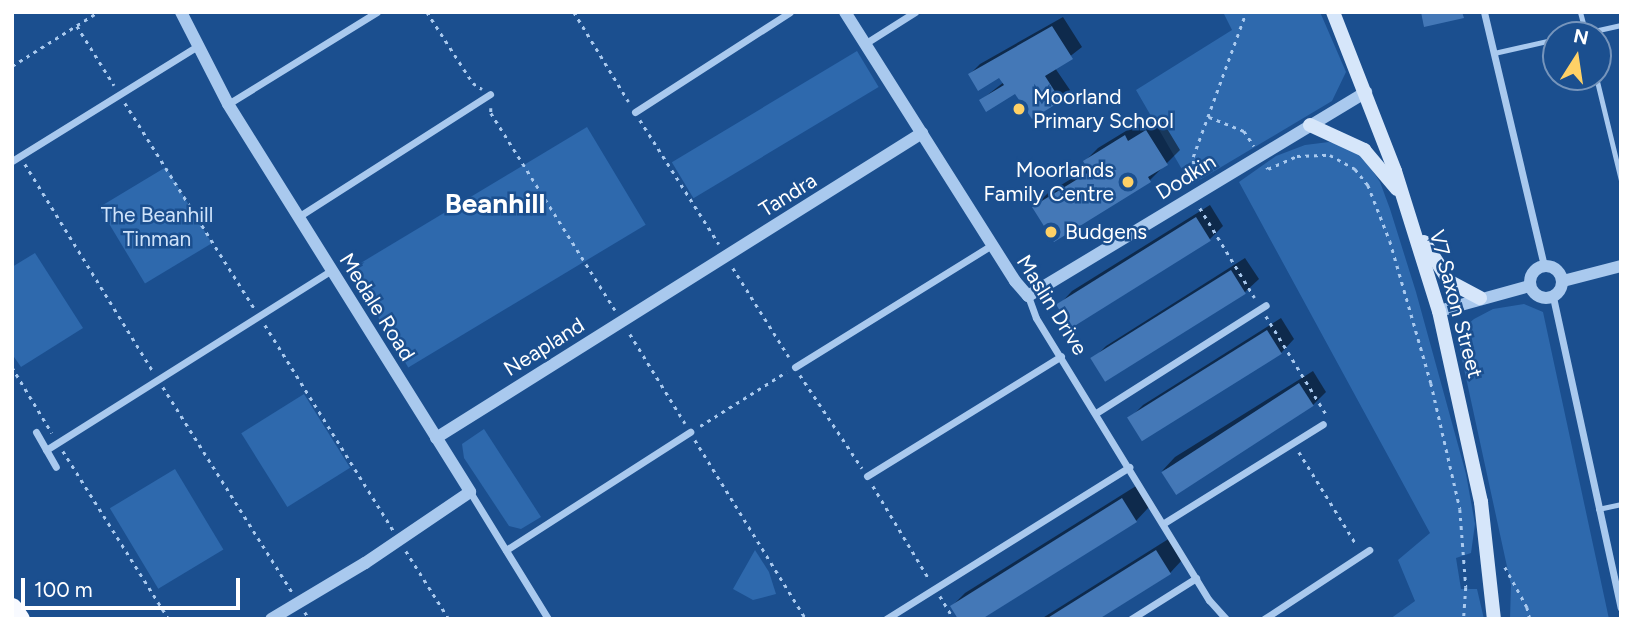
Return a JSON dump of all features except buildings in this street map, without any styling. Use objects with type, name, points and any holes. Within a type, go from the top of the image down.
[{"type":"highway","points":[[12,607],[20,619]]},
{"type":"main road","name":"V7 Saxon Street","points":[[1333,12],[1366,92],[1404,198],[1439,311],[1481,502],[1494,619]]},
{"type":"main road","points":[[1310,125],[1364,149],[1404,198]]},
{"type":"main road","points":[[1411,219],[1444,276],[1480,298]]},
{"type":"street","name":"Medale Road","points":[[181,12],[196,47],[228,104],[548,619]]},
{"type":"street","points":[[228,104],[377,12]]},
{"type":"street","points":[[635,112],[790,12]]},
{"type":"street","name":"Maslin Drive","points":[[845,12],[992,245],[1028,296],[1036,318],[1209,600],[1226,619]]},
{"type":"street","points":[[866,43],[915,12]]},
{"type":"street","points":[[1484,12],[1544,266]]},
{"type":"street","points":[[12,161],[196,47]]},
{"type":"street","name":"Dodkin","points":[[1028,296],[1259,154],[1366,92]]},
{"type":"street","points":[[298,217],[491,94]]},
{"type":"street","name":"Tandra","points":[[674,290],[922,133]]},
{"type":"street","points":[[795,367],[992,245]]},
{"type":"street","points":[[1544,266],[1555,268],[1563,281],[1561,289],[1553,297],[1541,298],[1530,286],[1531,275],[1544,266]]},
{"type":"street","points":[[1563,281],[1621,266]]},
{"type":"street","points":[[46,450],[332,270]]},
{"type":"street","points":[[1439,311],[1530,286]]},
{"type":"street","name":"Neapland","points":[[436,438],[674,290]]},
{"type":"street","points":[[1553,297],[1621,608]]},
{"type":"street","points":[[1096,413],[1266,305]]},
{"type":"street","points":[[867,477],[1061,356]]},
{"type":"street","points":[[1164,523],[1323,424]]},
{"type":"street","points":[[36,432],[56,467]]},
{"type":"street","points":[[506,550],[690,432]]},
{"type":"street","points":[[886,619],[1129,467]]},
{"type":"street","points":[[271,619],[365,563],[470,492]]},
{"type":"street","points":[[1264,619],[1366,553]]},
{"type":"street","points":[[1131,619],[1196,578]]},
{"type":"lane","points":[[1494,53],[1542,42]]},
{"type":"lane","points":[[1599,91],[1621,180]]},
{"type":"lane","points":[[1598,509],[1621,504]]},
{"type":"path","points":[[12,66],[98,12]]},
{"type":"path","points":[[428,12],[472,83],[491,94],[491,113],[806,619]]},
{"type":"path","points":[[574,12],[954,619]]},
{"type":"path","points":[[1196,194],[1193,157],[1246,12]]},
{"type":"path","points":[[1209,117],[1244,131],[1268,169],[1297,156],[1330,155],[1355,169],[1368,186],[1390,241],[1431,383],[1460,509],[1466,587],[1464,619]]},
{"type":"path","points":[[12,367],[169,619]]},
{"type":"path","points":[[690,432],[795,367]]},
{"type":"path","points":[[1293,443],[1366,553]]},
{"type":"path","points":[[1505,567],[1527,607],[1530,619]]},
{"type":"green space","points":[[1223,12],[1320,12],[1346,72],[1332,101],[1191,185],[1136,90],[1232,30]]},
{"type":"green space","points":[[857,51],[879,87],[693,198],[672,162]]},
{"type":"green space","points":[[587,127],[646,225],[408,367],[350,270]]},
{"type":"green space","points":[[1329,142],[1344,145],[1363,156],[1380,182],[1390,209],[1416,292],[1466,474],[1475,524],[1471,553],[1456,558],[1461,589],[1477,589],[1484,619],[1390,619],[1415,601],[1398,560],[1430,533],[1239,182],[1276,156],[1305,145]]},
{"type":"green space","name":"The Beanhill Tinman","points":[[166,167],[212,243],[145,283],[99,207]]},
{"type":"green space","points":[[35,253],[83,328],[21,367],[12,354],[12,267]]},
{"type":"green space","points":[[1524,304],[1543,312],[1609,619],[1510,619],[1511,585],[1460,350],[1461,330],[1474,319],[1493,309]]},
{"type":"green space","points":[[304,394],[350,468],[287,507],[241,433]]},
{"type":"green space","points":[[484,429],[541,517],[521,529],[509,526],[464,458],[462,444]]},
{"type":"green space","points":[[175,469],[223,550],[158,589],[110,508]]},
{"type":"green space","points":[[755,550],[769,572],[776,594],[753,600],[733,589]]},
{"type":"place","name":"Moorland Primary School","points":[[1019,109]]},
{"type":"place","name":"Moorlands Family Centre","points":[[1128,182]]},
{"type":"place","name":"Budgens","points":[[1051,232]]},
{"type":"district","name":"Beanhill","points":[[495,203]]}]
